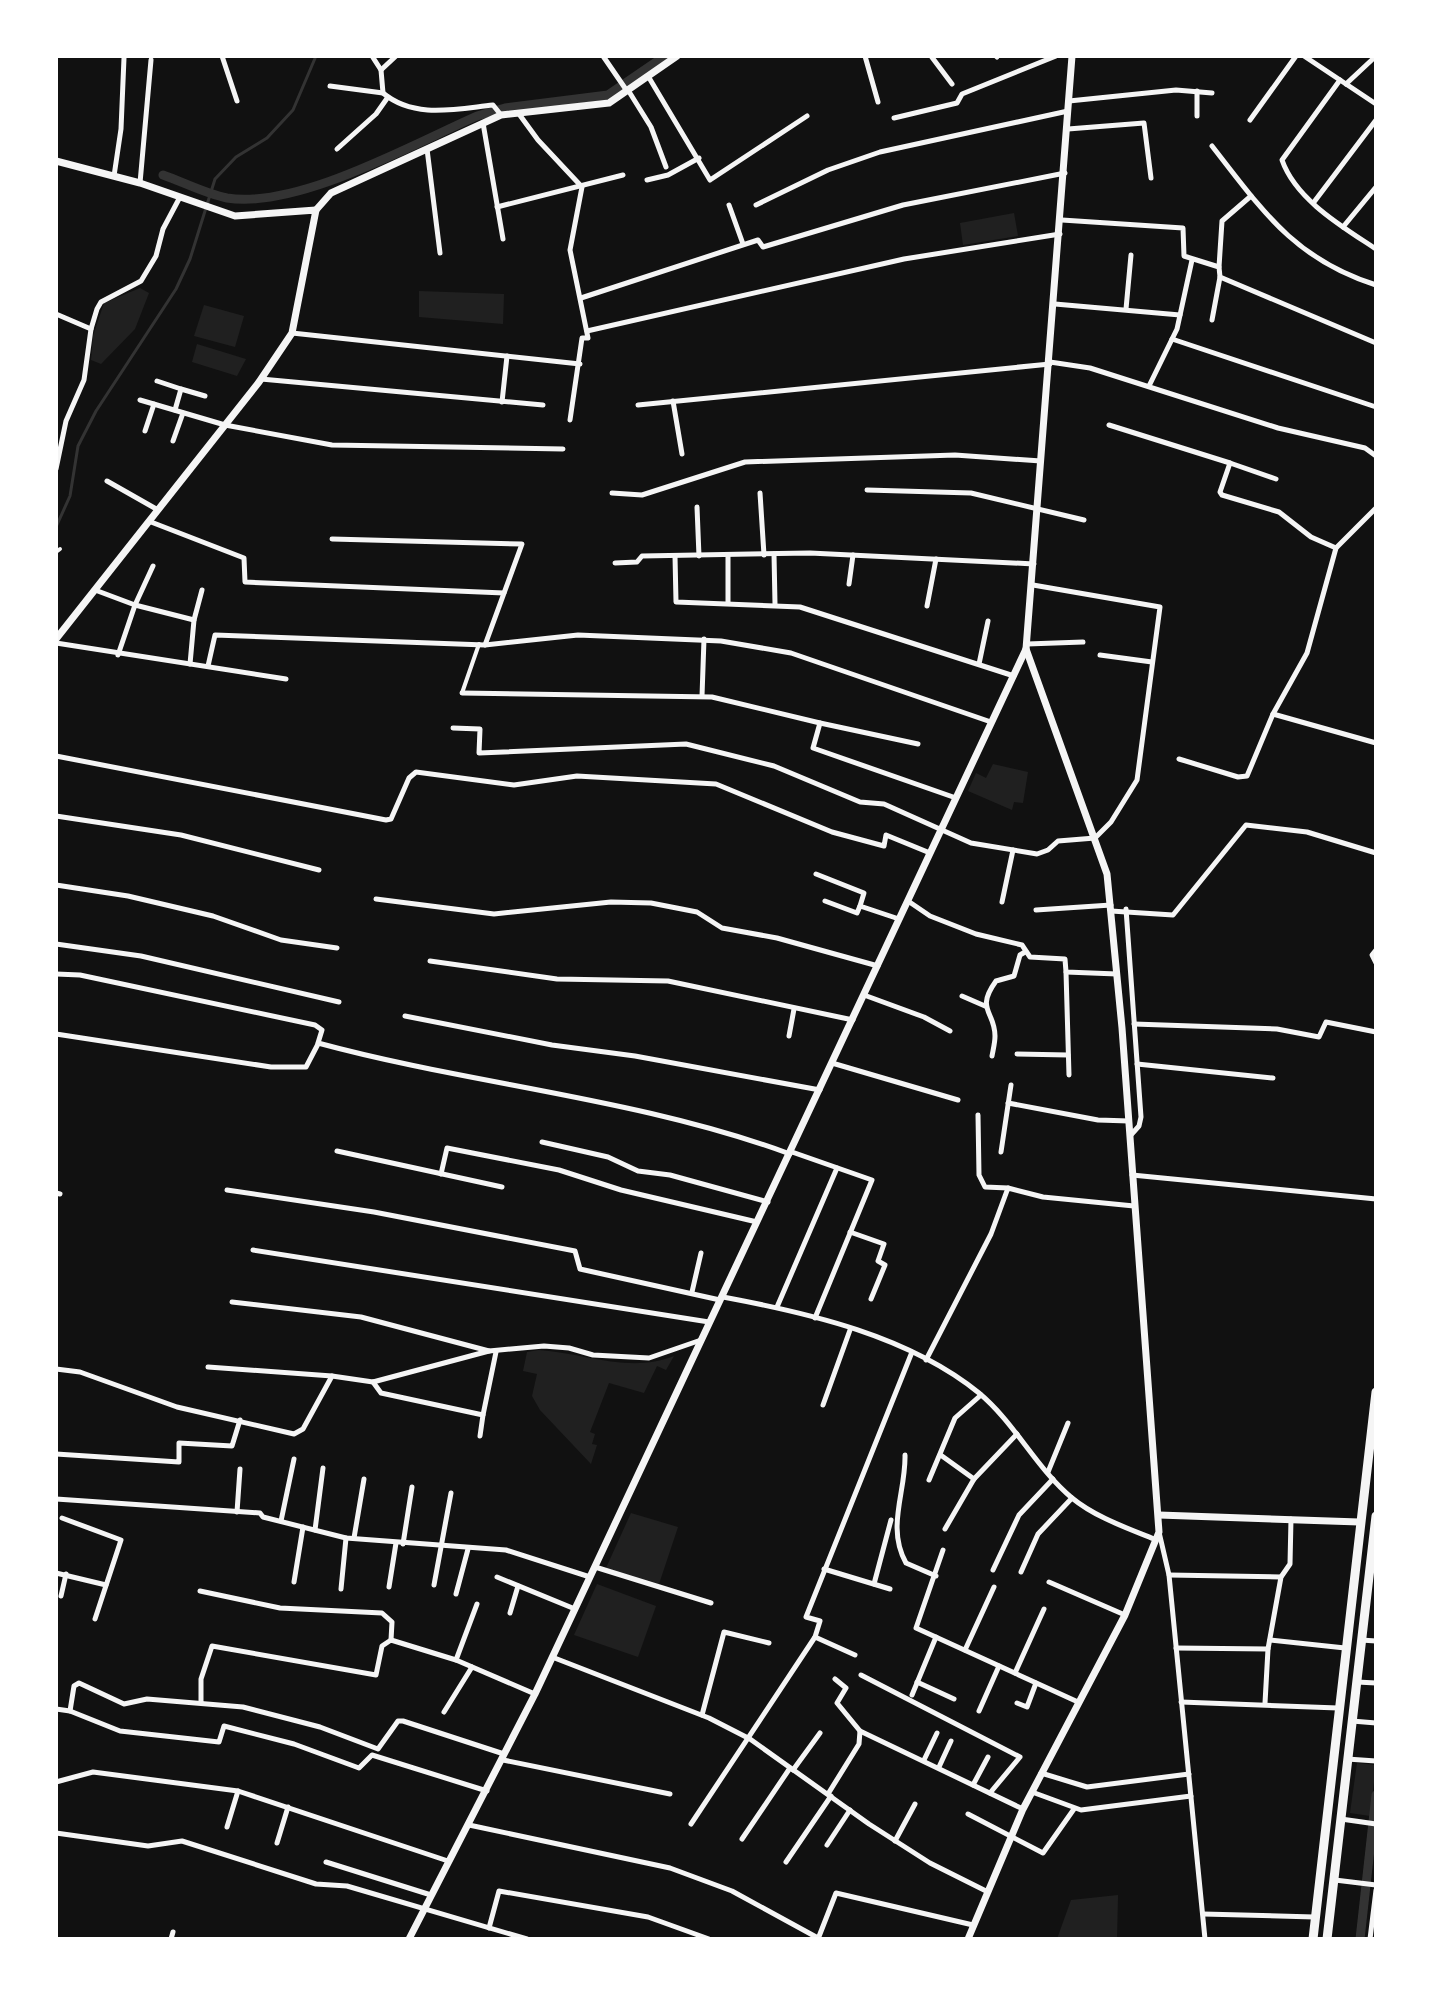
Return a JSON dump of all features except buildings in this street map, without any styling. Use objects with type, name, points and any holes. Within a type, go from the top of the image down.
[{"type":"highway","points":[[1313,1939],[1350,1596],[1376,1392]]},
{"type":"highway","points":[[1327,1939],[1355,1682],[1371,1598],[1376,1516]]},
{"type":"highway","points":[[1350,1596],[1371,1598]]},
{"type":"highway","points":[[1341,1682],[1355,1682]]},
{"type":"main road","points":[[56,641],[261,379],[292,333],[316,210],[331,193],[483,123],[498,112],[519,114],[602,106],[625,88],[648,76],[660,62],[677,56]]},
{"type":"main road","points":[[409,1939],[535,1694],[1027,646],[1061,234],[1072,56]]},
{"type":"main road","points":[[56,161],[140,183],[235,216],[316,210]]},
{"type":"main road","points":[[968,1939],[986,1891],[1040,1773],[1125,1615],[1157,1536],[1159,1515],[1107,874],[1027,646]]},
{"type":"main road","points":[[1159,1515],[1359,1522]]},
{"type":"street","points":[[222,56],[237,101]]},
{"type":"street","points":[[337,149],[376,114],[385,95],[381,70],[372,56]]},
{"type":"street","points":[[381,70],[396,56]]},
{"type":"street","points":[[603,56],[651,127],[666,167]]},
{"type":"street","points":[[865,56],[878,102]]},
{"type":"street","points":[[931,56],[952,84]]},
{"type":"street","points":[[894,118],[957,103],[962,94],[1056,56]]},
{"type":"street","points":[[1250,120],[1296,56]]},
{"type":"street","points":[[1304,56],[1376,104]]},
{"type":"street","points":[[1314,63],[1318,56]]},
{"type":"street","points":[[1376,56],[1343,82],[1282,160],[1286,171],[1314,202],[1343,227],[1376,249]]},
{"type":"street","points":[[114,176],[121,129],[124,58]]},
{"type":"street","points":[[140,183],[151,60]]},
{"type":"street","points":[[648,76],[710,180],[807,116]]},
{"type":"street","points":[[330,86],[385,95],[399,106],[419,110],[493,105],[498,112]]},
{"type":"street","points":[[1069,101],[1176,90],[1212,93]]},
{"type":"street","points":[[1197,91],[1197,116]]},
{"type":"street","points":[[756,205],[828,170],[880,152],[1069,111]]},
{"type":"street","points":[[519,114],[538,140],[582,187]]},
{"type":"street","points":[[1314,202],[1376,120]]},
{"type":"street","points":[[483,123],[503,239]]},
{"type":"street","points":[[1068,129],[1144,123],[1151,178]]},
{"type":"street","points":[[1212,146],[1280,232],[1322,263],[1376,285]]},
{"type":"street","points":[[427,149],[440,253]]},
{"type":"street","points":[[647,180],[668,175],[699,158]]},
{"type":"street","points":[[581,298],[758,240],[763,247],[903,205],[1065,173]]},
{"type":"street","points":[[497,207],[623,175]]},
{"type":"street","points":[[570,420],[582,338],[588,338],[570,250],[582,187]]},
{"type":"street","points":[[1343,227],[1376,187]]},
{"type":"street","points":[[1212,320],[1220,277],[1222,221],[1251,196]]},
{"type":"street","points":[[56,469],[66,421],[84,380],[91,329],[101,302],[141,281],[150,269],[180,197]]},
{"type":"street","points":[[729,205],[743,244]]},
{"type":"street","points":[[1062,220],[1183,228],[1184,256],[1219,267]]},
{"type":"street","points":[[587,331],[904,259],[1061,234]]},
{"type":"street","points":[[1126,309],[1131,255]]},
{"type":"street","points":[[1149,386],[1172,339],[1192,260]]},
{"type":"street","points":[[1220,277],[1376,343]]},
{"type":"street","points":[[1055,304],[1180,315]]},
{"type":"street","points":[[56,314],[91,329]]},
{"type":"street","points":[[292,333],[580,364]]},
{"type":"street","points":[[1172,339],[1376,407]]},
{"type":"street","points":[[502,402],[507,356]]},
{"type":"street","points":[[638,405],[1050,363],[1090,368],[1278,428],[1365,448],[1376,456]]},
{"type":"street","points":[[261,379],[543,405]]},
{"type":"street","points":[[157,381],[205,396]]},
{"type":"street","points":[[175,410],[181,389]]},
{"type":"street","points":[[140,400],[225,425],[332,445],[563,449]]},
{"type":"street","points":[[673,401],[682,454]]},
{"type":"street","points":[[145,431],[154,404]]},
{"type":"street","points":[[173,441],[183,413]]},
{"type":"street","points":[[56,418],[66,421]]},
{"type":"street","points":[[1109,425],[1276,479]]},
{"type":"street","points":[[612,493],[642,495],[745,462],[955,455],[1042,461]]},
{"type":"street","points":[[1230,463],[1220,492],[1222,495],[1279,512],[1311,537],[1336,548]]},
{"type":"street","points":[[107,481],[159,511]]},
{"type":"street","points":[[867,490],[971,493],[1084,520]]},
{"type":"street","points":[[760,493],[764,555]]},
{"type":"street","points":[[697,507],[699,556]]},
{"type":"street","points":[[1179,759],[1238,777],[1247,776],[1273,714],[1307,653],[1336,548],[1376,508]]},
{"type":"street","points":[[151,522],[244,558],[245,582],[504,593]]},
{"type":"street","points":[[332,539],[522,544],[462,693],[702,696],[918,744]]},
{"type":"street","points":[[774,554],[775,604]]},
{"type":"street","points":[[615,563],[637,562],[642,556],[774,554],[1034,564]]},
{"type":"street","points":[[849,584],[853,555]]},
{"type":"street","points":[[675,556],[676,602],[775,604],[843,618],[1014,676]]},
{"type":"street","points":[[728,556],[728,603]]},
{"type":"street","points":[[927,606],[936,559]]},
{"type":"street","points":[[118,655],[135,605],[153,566]]},
{"type":"street","points":[[453,728],[480,729],[479,753],[643,743],[706,747],[774,766],[860,802],[884,804],[979,845],[1037,854],[1058,841],[1095,838],[1111,822],[1137,780],[1160,607],[1033,585]]},
{"type":"street","points":[[95,590],[135,605],[194,620]]},
{"type":"street","points":[[190,664],[194,620],[202,590]]},
{"type":"street","points":[[979,664],[988,621]]},
{"type":"street","points":[[208,666],[211,639],[215,635],[482,644],[578,635],[704,639],[791,653],[992,723]]},
{"type":"street","points":[[702,696],[704,639]]},
{"type":"street","points":[[56,641],[118,655],[286,679]]},
{"type":"street","points":[[1027,646],[1083,642]]},
{"type":"street","points":[[1100,655],[1152,662]]},
{"type":"street","points":[[1273,714],[1376,743]]},
{"type":"street","points":[[820,723],[813,748],[957,798]]},
{"type":"street","points":[[56,756],[386,820],[391,819],[409,778],[416,772],[514,785],[577,776],[611,780],[652,777],[694,781],[741,793],[832,832],[884,846],[886,835],[931,854]]},
{"type":"street","points":[[56,816],[181,835],[319,870]]},
{"type":"street","points":[[1036,910],[1111,908],[1173,915],[1246,825],[1307,832],[1376,853]]},
{"type":"street","points":[[1002,902],[1013,850]]},
{"type":"street","points":[[816,874],[864,893],[857,913],[825,901]]},
{"type":"street","points":[[56,885],[128,896],[213,916],[281,940],[337,948]]},
{"type":"street","points":[[376,899],[494,914],[611,902],[651,903],[697,912],[722,928],[777,938],[878,966]]},
{"type":"street","points":[[908,901],[930,916],[976,934],[1022,945],[1030,957],[1065,959],[1069,1075]]},
{"type":"street","points":[[860,906],[899,919]]},
{"type":"street","points":[[1126,909],[1141,1117],[1139,1126],[1130,1136]]},
{"type":"street","points":[[56,944],[141,956],[339,1002]]},
{"type":"street","points":[[1376,950],[1372,955],[1376,963]]},
{"type":"street","points":[[985,1006],[996,981],[1014,976],[1020,955],[1025,952]]},
{"type":"street","points":[[430,961],[557,979],[668,981],[853,1020]]},
{"type":"street","points":[[1066,972],[1117,974]]},
{"type":"street","points":[[56,974],[80,975],[315,1025],[322,1030],[306,1067],[271,1067],[56,1034]]},
{"type":"street","points":[[864,995],[924,1017],[950,1031]]},
{"type":"street","points":[[962,996],[985,1006],[996,1034],[992,1056]]},
{"type":"street","points":[[789,1036],[794,1009]]},
{"type":"street","points":[[405,1016],[552,1045],[635,1056],[820,1090]]},
{"type":"street","points":[[1134,1024],[1277,1029],[1319,1037],[1326,1022],[1376,1032]]},
{"type":"street","points":[[318,1043],[382,1061],[639,1112],[791,1153],[872,1180],[815,1318]]},
{"type":"street","points":[[1017,1054],[1068,1055]]},
{"type":"street","points":[[832,1063],[958,1100]]},
{"type":"street","points":[[1137,1064],[1273,1078]]},
{"type":"street","points":[[1001,1152],[1011,1085]]},
{"type":"street","points":[[1008,1103],[1098,1120],[1129,1121]]},
{"type":"street","points":[[978,1115],[979,1175],[985,1187],[1008,1188],[1043,1197],[1134,1206]]},
{"type":"street","points":[[542,1142],[608,1157],[638,1171],[670,1175],[768,1202]]},
{"type":"street","points":[[441,1174],[447,1148],[559,1170],[621,1190],[758,1222]]},
{"type":"street","points":[[337,1151],[502,1187]]},
{"type":"street","points":[[777,1307],[837,1168]]},
{"type":"street","points":[[1132,1175],[1376,1199]]},
{"type":"street","points":[[926,1360],[991,1234],[1008,1188]]},
{"type":"street","points":[[227,1190],[374,1212],[575,1251],[580,1269],[777,1307],[850,1330],[912,1352],[981,1395],[1072,1498],[1157,1536],[1169,1575],[1205,1939]]},
{"type":"street","points":[[850,1232],[884,1244],[878,1261],[885,1265],[871,1299]]},
{"type":"street","points":[[253,1250],[710,1322]]},
{"type":"street","points":[[692,1292],[701,1253]]},
{"type":"street","points":[[232,1302],[361,1317],[493,1351]]},
{"type":"street","points":[[823,1405],[850,1330]]},
{"type":"street","points":[[208,1367],[373,1382],[493,1351],[544,1346],[593,1355],[649,1358],[702,1340]]},
{"type":"street","points":[[480,1436],[493,1351]]},
{"type":"street","points":[[691,1824],[815,1637],[820,1621],[806,1617],[912,1352]]},
{"type":"street","points":[[56,1369],[80,1372],[177,1407],[299,1434],[332,1376]]},
{"type":"street","points":[[373,1382],[381,1393],[483,1415]]},
{"type":"street","points":[[929,1480],[942,1456],[946,1435],[955,1418],[981,1395]]},
{"type":"street","points":[[56,1454],[179,1462],[179,1443],[232,1446],[240,1420]]},
{"type":"street","points":[[1048,1473],[1068,1423]]},
{"type":"street","points":[[945,1529],[974,1479],[1017,1434]]},
{"type":"street","points":[[905,1455],[905,1473],[897,1501],[899,1543],[906,1563],[936,1576]]},
{"type":"street","points":[[942,1456],[974,1479]]},
{"type":"street","points":[[281,1521],[294,1459]]},
{"type":"street","points":[[315,1530],[323,1468]]},
{"type":"street","points":[[237,1512],[240,1469]]},
{"type":"street","points":[[354,1538],[364,1479]]},
{"type":"street","points":[[993,1570],[1019,1515],[1053,1479]]},
{"type":"street","points":[[389,1587],[412,1487]]},
{"type":"street","points":[[434,1585],[451,1493]]},
{"type":"street","points":[[1021,1572],[1038,1534],[1072,1498]]},
{"type":"street","points":[[56,1499],[260,1513],[346,1538],[506,1550],[590,1577]]},
{"type":"street","points":[[62,1518],[121,1540],[95,1619]]},
{"type":"street","points":[[1265,1703],[1268,1649],[1281,1577],[1290,1564],[1291,1519]]},
{"type":"street","points":[[874,1584],[891,1520]]},
{"type":"street","points":[[294,1582],[303,1527]]},
{"type":"street","points":[[341,1589],[346,1538]]},
{"type":"street","points":[[456,1594],[468,1549]]},
{"type":"street","points":[[943,1550],[916,1628],[1078,1702]]},
{"type":"street","points":[[595,1567],[711,1603]]},
{"type":"street","points":[[824,1569],[890,1589]]},
{"type":"street","points":[[56,1573],[106,1585]]},
{"type":"street","points":[[61,1596],[66,1574]]},
{"type":"street","points":[[1169,1575],[1281,1577]]},
{"type":"street","points":[[497,1577],[575,1609]]},
{"type":"street","points":[[1049,1582],[1125,1615]]},
{"type":"street","points":[[510,1613],[518,1586]]},
{"type":"street","points":[[965,1650],[994,1587]]},
{"type":"street","points":[[200,1591],[280,1608],[382,1613],[392,1622],[391,1640]]},
{"type":"street","points":[[456,1660],[477,1604]]},
{"type":"street","points":[[1015,1673],[1044,1609]]},
{"type":"street","points":[[702,1715],[724,1632],[769,1643]]},
{"type":"street","points":[[815,1637],[855,1655]]},
{"type":"street","points":[[912,1695],[936,1637]]},
{"type":"street","points":[[1270,1639],[1345,1648]]},
{"type":"street","points":[[391,1640],[456,1660],[535,1694]]},
{"type":"street","points":[[201,1702],[201,1679],[212,1646],[376,1675],[382,1646],[391,1640]]},
{"type":"street","points":[[1361,1640],[1376,1641]]},
{"type":"street","points":[[1176,1648],[1268,1649]]},
{"type":"street","points":[[552,1657],[702,1715],[750,1739],[895,1841],[986,1891]]},
{"type":"street","points":[[979,1711],[999,1666]]},
{"type":"street","points":[[444,1712],[472,1667]]},
{"type":"street","points":[[861,1675],[1020,1757],[990,1793]]},
{"type":"street","points":[[835,1679],[846,1688],[837,1703],[860,1731],[1023,1809]]},
{"type":"street","points":[[917,1682],[954,1699]]},
{"type":"street","points":[[1355,1682],[1376,1683]]},
{"type":"street","points":[[70,1711],[74,1686],[79,1683],[124,1704],[147,1699],[243,1707],[320,1727],[378,1749]]},
{"type":"street","points":[[1017,1703],[1027,1707],[1036,1683]]},
{"type":"street","points":[[1181,1702],[1338,1708]]},
{"type":"street","points":[[56,1709],[70,1711],[120,1731],[219,1742],[224,1726],[294,1744],[359,1768],[378,1749],[394,1725],[403,1721],[504,1757],[670,1794]]},
{"type":"street","points":[[1351,1721],[1376,1723]]},
{"type":"street","points":[[786,1862],[859,1744],[860,1731]]},
{"type":"street","points":[[742,1839],[820,1733]]},
{"type":"street","points":[[924,1760],[937,1733]]},
{"type":"street","points":[[939,1767],[951,1741]]},
{"type":"street","points":[[372,1755],[487,1791]]},
{"type":"street","points":[[973,1785],[988,1757]]},
{"type":"street","points":[[1346,1759],[1376,1761]]},
{"type":"street","points":[[56,1782],[93,1772],[238,1791],[449,1861]]},
{"type":"street","points":[[1040,1773],[1087,1787],[1189,1774]]},
{"type":"street","points":[[227,1827],[238,1791]]},
{"type":"street","points":[[1031,1792],[1074,1809],[1191,1796]]},
{"type":"street","points":[[895,1841],[915,1804]]},
{"type":"street","points":[[277,1843],[288,1807]]},
{"type":"street","points":[[968,1814],[1043,1853],[1074,1809]]},
{"type":"street","points":[[827,1845],[850,1810]]},
{"type":"street","points":[[1340,1819],[1373,1823]]},
{"type":"street","points":[[469,1825],[670,1868],[732,1891],[818,1939],[836,1893],[973,1925]]},
{"type":"street","points":[[56,1833],[148,1846],[182,1841],[316,1884],[347,1886],[423,1911],[527,1939]]},
{"type":"street","points":[[326,1862],[431,1895]]},
{"type":"street","points":[[1334,1880],[1371,1886],[1374,1925],[1370,1939]]},
{"type":"street","points":[[489,1928],[499,1891],[648,1917],[709,1939]]},
{"type":"street","points":[[1203,1914],[1316,1917]]},
{"type":"street","points":[[171,1939],[173,1932]]},
{"type":"shaded area","points":[[1014,213],[1018,236],[963,245],[960,223]]},
{"type":"shaded area","points":[[140,288],[149,293],[135,329],[101,364],[91,360],[93,336],[104,303]]},
{"type":"shaded area","points":[[419,291],[504,294],[503,324],[419,317]]},
{"type":"shaded area","points":[[204,305],[244,316],[235,347],[194,336]]},
{"type":"shaded area","points":[[197,344],[246,359],[237,376],[192,362]]},
{"type":"shaded area","points":[[993,764],[1028,772],[1023,803],[1014,802],[1012,810],[968,791],[976,773],[986,778]]},
{"type":"shaded area","points":[[539,1350],[624,1363],[657,1361],[674,1356],[666,1370],[657,1366],[644,1393],[609,1383],[590,1432],[595,1434],[592,1444],[597,1445],[591,1464],[540,1410],[532,1396],[537,1374],[523,1371],[527,1352]]},
{"type":"shaded area","points":[[631,1513],[678,1527],[659,1584],[606,1568]]},
{"type":"shaded area","points":[[597,1584],[656,1606],[638,1657],[574,1635]]},
{"type":"shaded area","points":[[1357,1763],[1376,1765],[1370,1816],[1350,1813]]},
{"type":"shaded area","points":[[1118,1895],[1117,1939],[1057,1939],[1071,1900]]},
{"type":"waterway","points":[[56,527],[70,496],[78,446],[96,411],[176,289],[190,259],[215,179],[236,157],[267,138],[293,110],[316,56]]},
{"type":"waterway","points":[[163,175],[227,198],[255,199],[287,194],[354,172],[477,116],[505,108],[608,95],[665,56]]},
{"type":"waterway","points":[[1360,1939],[1376,1795]]}]
